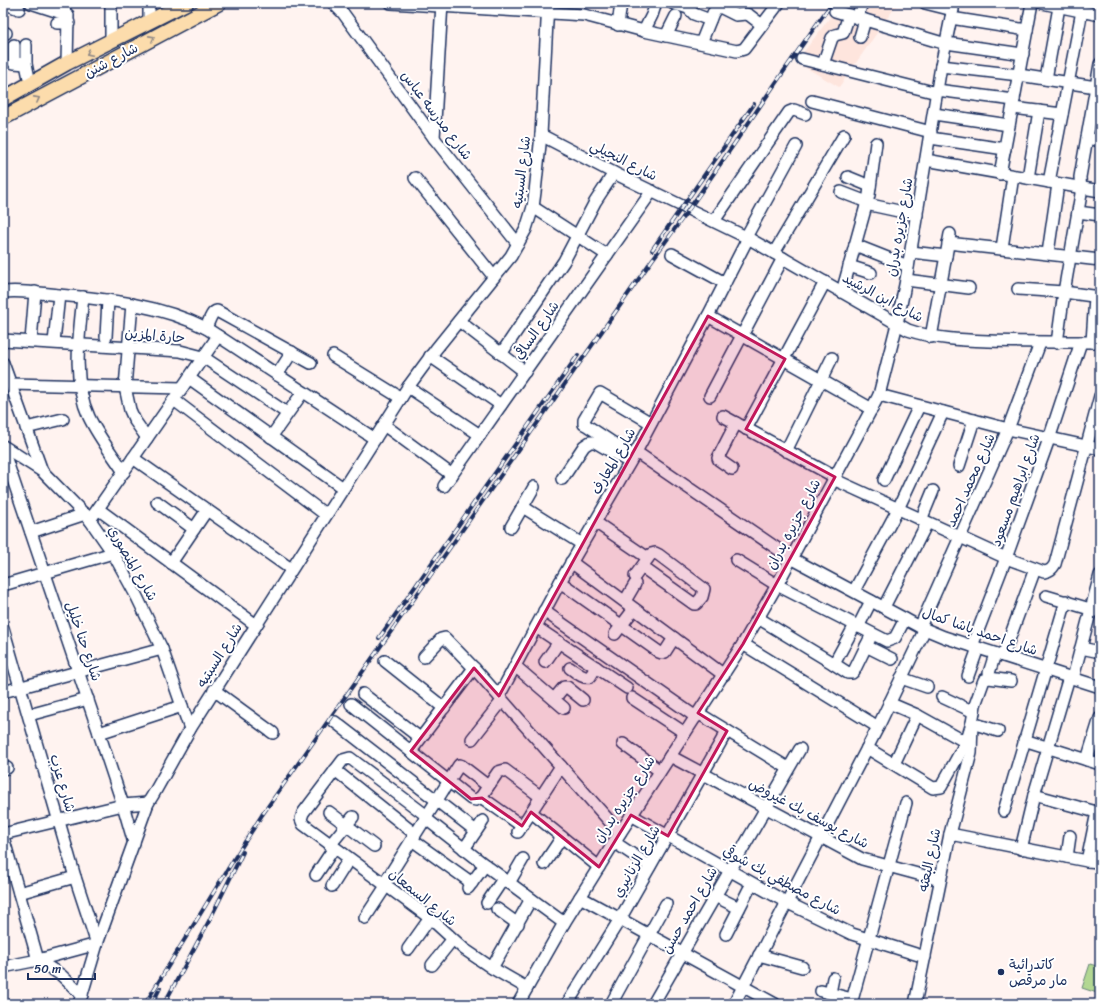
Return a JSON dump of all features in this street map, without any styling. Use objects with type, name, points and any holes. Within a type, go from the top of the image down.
[{"type":"main road","name":"شارع شنن","points":[[4,98],[67,63],[186,3]]},
{"type":"main road","name":"شارع شنن","points":[[8,115],[219,3]]},
{"type":"main road","points":[[166,13],[173,27]]},
{"type":"main road","points":[[4,98],[8,115]]},
{"type":"street","points":[[3,3],[19,9]]},
{"type":"street","points":[[31,3],[66,13]]},
{"type":"street","points":[[111,3],[111,41]]},
{"type":"street","points":[[149,3],[149,22]]},
{"type":"street","points":[[392,3],[548,8],[737,51],[744,49],[779,3]]},
{"type":"street","points":[[618,25],[621,3]]},
{"type":"street","points":[[644,31],[656,3]]},
{"type":"street","points":[[672,3],[688,8],[694,14],[710,20]]},
{"type":"street","points":[[823,64],[832,38],[843,32],[857,18],[862,3]]},
{"type":"street","points":[[925,3],[1027,30]]},
{"type":"street","points":[[1000,174],[1032,3]]},
{"type":"street","points":[[1042,3],[1100,15]]},
{"type":"street","name":"شارع مدرسه عباس","points":[[335,4],[434,138],[518,244]]},
{"type":"street","points":[[701,43],[710,20],[719,4],[736,15],[748,15],[762,25]]},
{"type":"street","points":[[434,138],[441,5]]},
{"type":"street","points":[[1046,79],[1059,7]]},
{"type":"street","name":"شارع السبتيه","points":[[80,999],[97,944],[148,803],[190,729],[408,387],[430,356],[511,256],[526,229],[533,207],[541,135],[548,8]]},
{"type":"street","name":"شارع جزيره بدران","points":[[518,1004],[564,923],[617,837],[743,644],[777,585],[879,395],[897,324],[906,280],[941,66],[953,10]]},
{"type":"street","points":[[835,11],[946,43],[1023,54]]},
{"type":"street","points":[[1048,253],[1053,183],[1062,114],[1082,11]]},
{"type":"street","points":[[57,23],[66,13]]},
{"type":"street","points":[[66,13],[67,63]]},
{"type":"street","points":[[666,36],[676,16]]},
{"type":"street","points":[[857,18],[860,37]]},
{"type":"street","points":[[14,45],[14,63],[26,64]]},
{"type":"street","points":[[26,45],[26,64],[30,83]]},
{"type":"street","points":[[802,59],[937,92],[1013,104],[1039,111],[1062,114]]},
{"type":"street","points":[[941,66],[1068,82],[1097,91]]},
{"type":"street","points":[[1057,343],[1078,212],[1081,188],[1080,177],[1087,138],[1095,118],[1100,68]]},
{"type":"street","points":[[812,101],[930,135],[1005,149]]},
{"type":"street","points":[[714,221],[789,112],[794,110],[805,114]]},
{"type":"street","points":[[1028,178],[1039,111]]},
{"type":"street","points":[[934,114],[1009,125]]},
{"type":"street","name":"شارع النجيلي","points":[[541,135],[694,212]]},
{"type":"street","points":[[710,396],[742,336],[779,255],[844,136]]},
{"type":"street","points":[[1087,138],[1100,141]]},
{"type":"street","points":[[842,292],[867,203],[876,143]]},
{"type":"street","name":"شارع المعارف","points":[[472,739],[500,698],[515,666],[571,562],[633,457],[796,146]]},
{"type":"street","points":[[926,160],[1100,191]]},
{"type":"street","points":[[501,354],[564,261],[595,202],[614,173]]},
{"type":"street","points":[[1002,248],[1013,176]]},
{"type":"street","points":[[848,177],[870,186]]},
{"type":"street","points":[[415,178],[494,277]]},
{"type":"street","name":"شارع الساقي","points":[[444,486],[652,191]]},
{"type":"street","points":[[840,192],[867,203],[917,215]]},
{"type":"street","points":[[533,207],[607,255]]},
{"type":"street","name":"شارع ابن الرشيد","points":[[694,212],[747,237],[908,330],[931,337],[958,339],[1040,343],[1096,342]]},
{"type":"street","points":[[1078,212],[1100,215]]},
{"type":"street","points":[[931,337],[949,238],[1002,248],[1100,260]]},
{"type":"street","points":[[855,245],[908,266]]},
{"type":"street","points":[[911,252],[946,256]]},
{"type":"street","points":[[672,254],[725,283]]},
{"type":"street","points":[[849,266],[871,273]]},
{"type":"street","points":[[906,280],[969,288]]},
{"type":"street","points":[[746,429],[785,359],[825,282]]},
{"type":"street","points":[[1018,289],[1064,292],[1098,297],[1096,342]]},
{"type":"street","points":[[3,292],[35,292],[108,300],[132,304],[181,316],[206,328],[375,439]]},
{"type":"street","points":[[31,341],[35,292]]},
{"type":"street","points":[[54,342],[59,295]]},
{"type":"street","points":[[83,297],[79,344],[79,385],[83,402],[90,418],[124,472]]},
{"type":"street","points":[[106,337],[108,300]]},
{"type":"street","points":[[132,304],[125,387],[130,410],[135,421],[147,438]]},
{"type":"street","points":[[206,328],[212,314],[217,311],[311,363]]},
{"type":"street","points":[[708,316],[872,409]]},
{"type":"street","points":[[458,321],[525,372]]},
{"type":"street","points":[[31,532],[88,517],[98,509],[218,336]]},
{"type":"street","name":"حارة المزين","points":[[3,340],[180,351],[203,357],[287,413]]},
{"type":"street","name":"شارع ابراهيم مسعود","points":[[968,676],[975,647],[1049,439],[1080,342]]},
{"type":"street","name":"شارع محمد احمد","points":[[734,1004],[889,704],[1008,429],[1040,343]]},
{"type":"street","points":[[277,375],[292,352]]},
{"type":"street","points":[[333,356],[401,398]]},
{"type":"street","points":[[430,356],[501,405]]},
{"type":"street","points":[[786,451],[832,358]]},
{"type":"street","points":[[3,363],[42,471]]},
{"type":"street","points":[[189,378],[343,488]]},
{"type":"street","points":[[10,384],[182,388]]},
{"type":"street","points":[[408,387],[480,435]]},
{"type":"street","points":[[271,436],[303,392]]},
{"type":"street","points":[[633,457],[584,424],[584,420],[600,393],[651,423]]},
{"type":"street","points":[[879,395],[1008,429],[1100,449]]},
{"type":"street","points":[[723,416],[834,478],[961,538],[1006,558],[1044,572],[1049,571],[1055,564],[1100,396]]},
{"type":"street","points":[[174,400],[326,515]]},
{"type":"street","points":[[884,480],[920,406]]},
{"type":"street","points":[[854,591],[898,509],[943,412]]},
{"type":"street","points":[[26,428],[63,419]]},
{"type":"street","points":[[959,466],[974,420]]},
{"type":"street","points":[[732,469],[718,458],[736,423]]},
{"type":"street","points":[[384,425],[452,475]]},
{"type":"street","points":[[562,479],[584,446],[590,442],[595,442],[633,457]]},
{"type":"street","name":"شارع المنصوري","points":[[3,446],[42,471],[88,517],[113,553],[137,597],[162,649],[190,729]]},
{"type":"street","name":"شارع حنا خليل","points":[[3,450],[88,699],[134,843]]},
{"type":"street","name":"شارع احمد باشا كمال","points":[[633,457],[791,558],[922,628],[999,655],[1100,687]]},
{"type":"street","points":[[134,458],[291,570]]},
{"type":"street","points":[[511,526],[534,487]]},
{"type":"street","points":[[884,607],[924,521],[933,491]]},
{"type":"street","points":[[157,502],[194,529]]},
{"type":"street","points":[[523,506],[582,544]]},
{"type":"street","points":[[98,509],[256,625]]},
{"type":"street","points":[[171,563],[207,510]]},
{"type":"street","points":[[595,522],[645,562],[694,604],[696,604],[702,597],[704,589],[655,553],[651,554],[645,562],[625,601]]},
{"type":"street","points":[[3,585],[113,553]]},
{"type":"street","points":[[736,560],[777,585],[887,641],[895,638],[905,619]]},
{"type":"street","points":[[571,562],[724,675]]},
{"type":"street","points":[[989,673],[999,655],[1035,569]]},
{"type":"street","points":[[1021,849],[1034,795],[1048,748],[1081,648],[1096,610],[1100,575]]},
{"type":"street","points":[[560,582],[618,630],[662,653],[665,652],[674,638]]},
{"type":"street","points":[[1046,596],[1096,610]]},
{"type":"street","points":[[834,664],[871,601]]},
{"type":"street","points":[[1004,811],[1066,601]]},
{"type":"street","points":[[618,630],[634,608]]},
{"type":"street","points":[[544,611],[697,715],[727,731],[788,768]]},
{"type":"street","points":[[758,618],[848,673],[852,673],[854,671],[872,634]]},
{"type":"street","points":[[536,627],[627,688]]},
{"type":"street","name":"شارع عزب","points":[[3,628],[58,820],[97,944]]},
{"type":"street","points":[[424,657],[441,638],[445,638],[474,668],[561,766],[617,837],[650,866]]},
{"type":"street","points":[[545,662],[559,642]]},
{"type":"street","points":[[743,644],[878,727]]},
{"type":"street","points":[[866,646],[892,659]]},
{"type":"street","points":[[1081,648],[1100,652]]},
{"type":"street","points":[[3,692],[162,649]]},
{"type":"street","points":[[385,661],[444,708]]},
{"type":"street","points":[[515,666],[564,708]]},
{"type":"street","points":[[570,668],[584,678],[588,678],[596,667]]},
{"type":"street","points":[[410,751],[474,668]]},
{"type":"street","points":[[901,678],[927,687]]},
{"type":"street","points":[[867,748],[933,788],[941,787],[969,744],[973,718],[985,678],[1011,681]]},
{"type":"street","points":[[554,699],[564,687],[566,687],[583,700]]},
{"type":"street","points":[[214,690],[273,733]]},
{"type":"street","points":[[363,694],[420,738]]},
{"type":"street","points":[[942,697],[973,718],[998,731]]},
{"type":"street","points":[[632,698],[685,733]]},
{"type":"street","points":[[29,715],[88,699]]},
{"type":"street","points":[[350,704],[471,799],[476,800],[481,797],[498,772],[505,770],[541,797]]},
{"type":"street","points":[[889,704],[917,715],[969,744]]},
{"type":"street","points":[[99,733],[182,706]]},
{"type":"street","points":[[894,764],[917,715]]},
{"type":"street","points":[[1087,760],[1100,718]]},
{"type":"street","points":[[335,722],[476,831]]},
{"type":"street","name":"شارع الزنانيري","points":[[567,1004],[620,918],[727,731]]},
{"type":"street","points":[[1024,740],[1100,764]]},
{"type":"street","points":[[624,744],[660,771]]},
{"type":"street","name":"شارع البعثه","points":[[915,1004],[969,744]]},
{"type":"street","name":"شارع احمد حسن","points":[[653,1004],[800,748]]},
{"type":"street","name":"شارع يوسف بك غيروض","points":[[670,756],[862,859],[940,880]]},
{"type":"street","points":[[484,865],[470,885],[335,770],[343,760],[350,758],[426,817],[484,865],[564,923]]},
{"type":"street","points":[[365,918],[436,800],[459,765],[488,786]]},
{"type":"street","points":[[481,797],[520,829],[561,766]]},
{"type":"street","name":"شارع السمعان","points":[[335,770],[303,813],[301,819],[303,824],[332,847],[430,918],[452,940],[469,953],[527,988]]},
{"type":"street","points":[[1034,795],[1098,812],[1087,861]]},
{"type":"street","points":[[3,834],[123,805],[148,803]]},
{"type":"street","points":[[833,978],[825,992],[851,1002],[906,803]]},
{"type":"street","points":[[328,812],[350,821],[374,846]]},
{"type":"street","points":[[531,812],[599,867]]},
{"type":"street","name":"شارع مصطفي بك شوقي","points":[[631,815],[786,902],[852,934],[925,957]]},
{"type":"street","points":[[316,875],[332,847],[350,821]]},
{"type":"street","points":[[464,849],[483,821]]},
{"type":"street","points":[[950,834],[1021,849],[1100,862]]},
{"type":"street","points":[[1067,857],[1070,836]]},
{"type":"street","points":[[3,837],[6,855],[19,893],[38,960],[62,975],[80,999]]},
{"type":"street","points":[[544,864],[562,837]]},
{"type":"street","points":[[332,886],[349,859]]},
{"type":"street","points":[[518,924],[492,906],[506,881],[524,859]]},
{"type":"street","points":[[3,879],[14,877]]},
{"type":"street","points":[[19,893],[75,877]]},
{"type":"street","points":[[726,934],[749,889]]},
{"type":"street","points":[[715,896],[739,908]]},
{"type":"street","points":[[580,897],[775,1004]]},
{"type":"street","points":[[492,968],[531,899]]},
{"type":"street","points":[[611,1004],[666,904]]},
{"type":"street","points":[[408,949],[430,918]]},
{"type":"street","points":[[432,965],[452,940]]},
{"type":"street","points":[[3,967],[38,960],[97,944]]},
{"type":"street","points":[[759,955],[802,967]]},
{"type":"highlighted area","points":[[708,316],[785,359],[746,429],[835,477],[743,644],[698,713],[727,731],[668,836],[631,815],[599,867],[531,812],[522,826],[482,798],[471,799],[411,751],[474,668],[499,696]]},
{"type":"shaded area","points":[[841,3],[898,3],[839,87],[796,62]]},
{"type":"green space","points":[[1090,964],[1100,967],[1100,994],[1082,988]]},
{"type":"railway","points":[[145,1004],[262,815],[698,196],[832,3]]},
{"type":"railway","points":[[652,250],[754,104]]},
{"type":"railway","points":[[379,638],[578,355]]},
{"type":"railway","points":[[164,1004],[209,921],[243,852]]},
{"type":"railway","points":[[152,1004],[160,988]]},
{"type":"place","name":"كاتدرائية مار مرقص","points":[[1001,972]]}]
